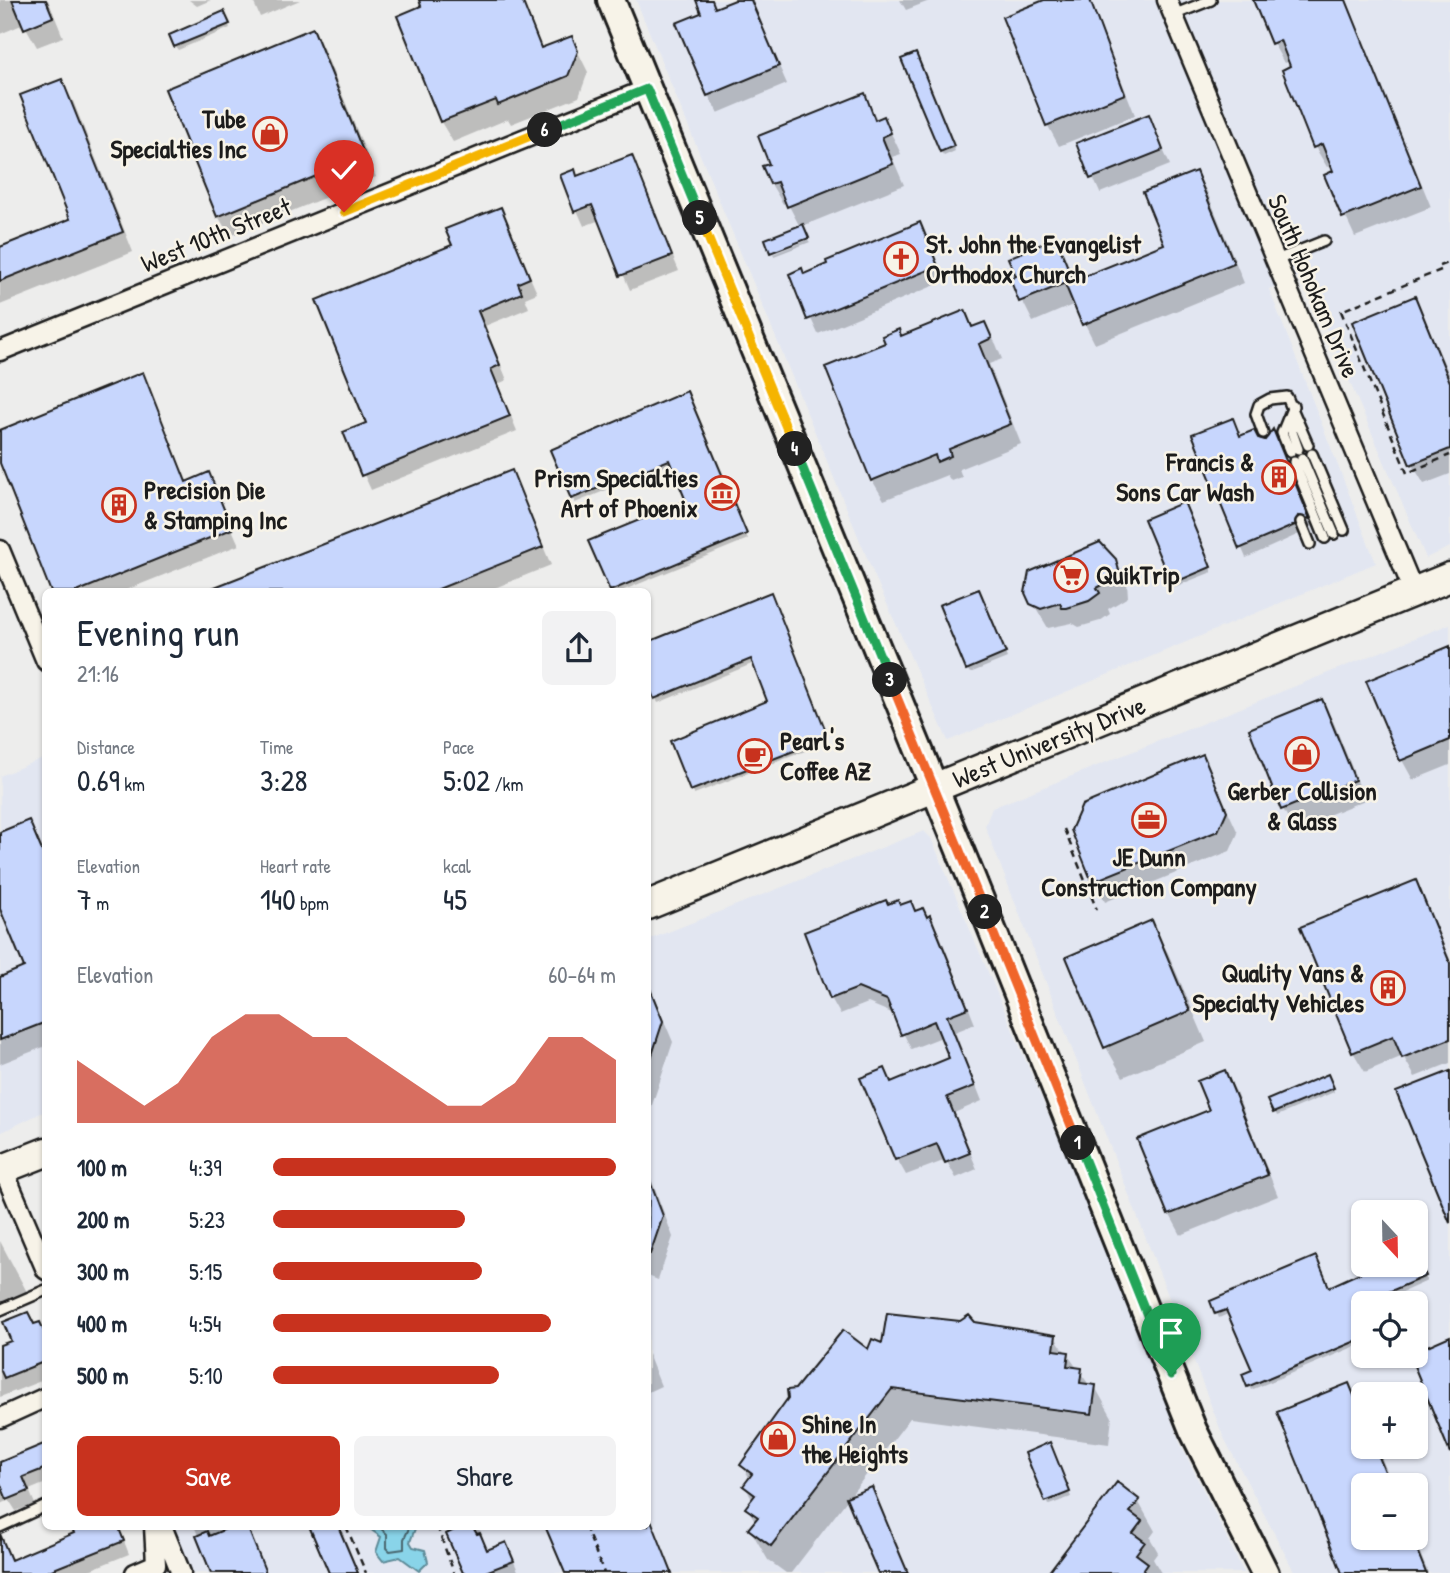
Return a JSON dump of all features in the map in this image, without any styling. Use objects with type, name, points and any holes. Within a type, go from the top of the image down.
[{"type":"main road","points":[[611,0],[934,788],[1193,1430],[1265,1573]]},
{"type":"main road","name":"West University Drive","points":[[651,904],[1450,577]]},
{"type":"main road","points":[[2,1170],[42,1154]]},
{"type":"street","name":"South Hohokam Drive","points":[[1170,8],[1414,592]]},
{"type":"street","name":"West 10th Street","points":[[0,351],[647,89]]},
{"type":"street","points":[[0,550],[42,651]]},
{"type":"street","points":[[2,1170],[42,1261]]},
{"type":"street","points":[[0,1418],[42,1399]]},
{"type":"street","points":[[142,1530],[158,1568]]},
{"type":"street","points":[[154,1530],[158,1568]]},
{"type":"street","points":[[164,1530],[181,1573]]},
{"type":"street","points":[[135,1573],[158,1568]]},
{"type":"lane","points":[[1170,8],[1211,0]]},
{"type":"lane","points":[[1274,261],[1324,241]]},
{"type":"lane","points":[[1263,433],[1256,414],[1259,405],[1283,397],[1293,406],[1301,453],[1330,536]]},
{"type":"lane","points":[[1293,406],[1282,433],[1301,453],[1344,530]]},
{"type":"lane","points":[[1301,522],[1310,544]]},
{"type":"lane","points":[[0,1310],[42,1292]]},
{"type":"lane","points":[[0,1527],[42,1508]]},
{"type":"path","points":[[1450,262],[1341,311],[1407,473],[1450,455]]},
{"type":"path","points":[[1064,829],[1097,910]]},
{"type":"path","points":[[348,1530],[366,1573]]},
{"type":"path","points":[[438,1530],[454,1573]]},
{"type":"path","points":[[587,1530],[604,1573]]},
{"type":"shaded area","points":[[636,0],[1450,0],[1450,547],[1426,558],[1303,274],[1269,289],[1376,563],[948,741],[875,577]]},
{"type":"shaded area","points":[[1450,624],[1450,1573],[1295,1573],[1223,1436],[985,826],[992,808]]},
{"type":"shaded area","points":[[42,758],[42,1112],[0,1133],[0,776]]},
{"type":"shaded area","points":[[924,831],[931,838],[1131,1308],[1180,1443],[1244,1573],[189,1573],[172,1530],[651,1530],[651,939]]},
{"type":"water","points":[[371,1530],[414,1530],[410,1542],[413,1547],[425,1550],[428,1562],[419,1571],[400,1557],[383,1561],[376,1552],[381,1537]]},
{"type":"building","points":[[12,0],[46,0],[53,17],[24,29]]},
{"type":"building","points":[[419,0],[522,0],[541,48],[572,36],[578,51],[568,76],[498,105],[496,100],[440,122],[397,16],[421,6]]},
{"type":"building","points":[[696,0],[712,0],[715,8],[735,0],[751,0],[779,66],[707,96],[676,23],[701,13]]},
{"type":"building","points":[[1044,0],[1090,0],[1125,94],[1046,126],[1002,17]]},
{"type":"building","points":[[1253,0],[1346,0],[1421,186],[1342,218],[1324,175],[1333,171],[1322,144],[1313,148],[1282,70],[1290,66],[1280,40],[1271,44]]},
{"type":"building","points":[[224,11],[230,24],[174,47],[169,35]]},
{"type":"building","name":"Tube Specialties Inc","points":[[313,28],[365,156],[217,217],[165,89]]},
{"type":"building","points":[[916,53],[954,146],[940,152],[901,59]]},
{"type":"building","points":[[62,79],[123,232],[0,281],[0,247],[70,219],[20,95]]},
{"type":"building","points":[[865,93],[875,120],[884,116],[891,133],[882,137],[893,164],[787,207],[777,182],[770,184],[762,166],[769,164],[758,136]]},
{"type":"building","points":[[1149,114],[1163,150],[1090,179],[1076,143]]},
{"type":"building","points":[[632,155],[672,256],[620,276],[592,205],[574,212],[560,175],[575,169],[577,176]]},
{"type":"building","points":[[1196,171],[1234,263],[1082,325],[1065,284],[1164,244],[1143,192]]},
{"type":"building","points":[[501,207],[530,278],[518,283],[522,293],[478,311],[500,365],[491,369],[510,416],[361,476],[343,432],[366,423],[316,300],[452,245],[445,229]]},
{"type":"building","points":[[920,222],[938,266],[807,320],[789,274],[802,268],[804,274],[827,264],[826,261]]},
{"type":"building","points":[[803,224],[809,238],[770,253],[765,239]]},
{"type":"building","points":[[1056,238],[1073,280],[1019,302],[1010,279],[1016,276],[1008,258]]},
{"type":"building","points":[[1415,296],[1450,382],[1450,449],[1410,465],[1352,322]]},
{"type":"building","points":[[965,310],[972,327],[985,322],[992,338],[979,344],[1011,424],[949,449],[951,456],[937,462],[935,455],[871,481],[825,367],[885,343],[882,336],[899,329],[901,336]]},
{"type":"building","name":"Precision Die & Stamping Inc","points":[[143,372],[186,482],[209,472],[232,529],[86,588],[49,588],[0,463],[0,430]]},
{"type":"building","points":[[687,391],[747,534],[617,588],[609,588],[588,541],[686,501],[669,460],[571,499],[550,450]]},
{"type":"building","points":[[1233,418],[1240,436],[1254,430],[1258,438],[1265,440],[1273,429],[1310,519],[1298,516],[1295,525],[1239,549],[1192,434]]},
{"type":"building","points":[[512,470],[543,547],[441,588],[212,588]]},
{"type":"building","name":"QuikTrip","points":[[1184,502],[1211,567],[1171,584],[1144,519]]},
{"type":"building","name":"QuikTrip","points":[[1100,542],[1116,559],[1119,571],[1117,577],[1097,588],[1100,593],[1089,601],[1067,608],[1062,608],[1060,603],[1041,609],[1030,604],[1025,593],[1029,572]]},
{"type":"building","points":[[979,589],[1006,653],[966,670],[939,605]]},
{"type":"building","points":[[771,592],[827,734],[815,739],[817,742],[690,791],[670,741],[767,701],[751,659],[654,699],[651,692],[651,641]]},
{"type":"building","points":[[1450,646],[1450,740],[1400,761],[1366,681]]},
{"type":"building","name":"Gerber Collision & Glass","points":[[1322,699],[1355,780],[1281,810],[1249,729]]},
{"type":"building","name":"JE Dunn Construction Company","points":[[1203,754],[1227,811],[1218,831],[1092,882],[1071,830],[1082,805]]},
{"type":"building","points":[[29,820],[42,851],[42,1024],[0,1040],[0,977],[24,967],[0,909],[0,832]]},
{"type":"building","name":"Quality Vans & Specialty Vehicles","points":[[1416,880],[1450,963],[1450,1039],[1402,1058],[1393,1036],[1352,1053],[1300,927]]},
{"type":"building","points":[[886,900],[888,904],[898,900],[900,905],[911,901],[915,911],[923,908],[927,917],[930,915],[968,1008],[947,1016],[975,1086],[947,1097],[970,1153],[945,1163],[937,1144],[895,1160],[860,1078],[885,1068],[891,1082],[949,1058],[934,1021],[901,1035],[887,1000],[858,988],[830,999],[804,932]]},
{"type":"building","points":[[1152,920],[1190,1011],[1104,1048],[1066,957]]},
{"type":"building","points":[[651,991],[663,1021],[651,1058]]},
{"type":"building","points":[[1225,1070],[1268,1175],[1168,1215],[1137,1139],[1209,1110],[1197,1081]]},
{"type":"building","points":[[1450,1071],[1450,1223],[1396,1092]]},
{"type":"building","points":[[1328,1074],[1334,1088],[1273,1113],[1267,1100]]},
{"type":"building","points":[[651,1184],[663,1216],[651,1251]]},
{"type":"building","points":[[1316,1256],[1329,1287],[1351,1277],[1421,1278],[1391,1291],[1351,1291],[1351,1343],[1247,1387],[1242,1374],[1252,1370],[1226,1310],[1215,1314],[1210,1301]]},
{"type":"building","points":[[28,1312],[34,1324],[40,1322],[42,1363],[4,1378],[0,1369],[0,1345],[11,1341],[3,1322]]},
{"type":"building","points":[[887,1313],[960,1321],[969,1315],[975,1322],[1056,1335],[1054,1350],[1069,1352],[1067,1366],[1082,1368],[1080,1383],[1096,1385],[1092,1414],[892,1389],[771,1546],[748,1529],[758,1517],[745,1508],[755,1495],[743,1486],[752,1474],[740,1465],[788,1398],[787,1390],[795,1389],[843,1330],[868,1349],[872,1339],[882,1343]]},
{"type":"building","points":[[1450,1336],[1450,1453],[1428,1400],[1428,1382],[1421,1382],[1415,1368],[1428,1368],[1428,1346]]},
{"type":"building","points":[[1349,1383],[1351,1459],[1380,1459],[1386,1473],[1351,1473],[1351,1550],[1417,1550],[1426,1573],[1342,1573],[1277,1412]]},
{"type":"building","points":[[1050,1442],[1070,1492],[1045,1502],[1025,1453]]},
{"type":"building","points":[[42,1445],[42,1470],[23,1477],[29,1491],[7,1500],[0,1483],[0,1462]]},
{"type":"building","points":[[1117,1482],[1140,1500],[1130,1512],[1142,1521],[1133,1533],[1145,1542],[1136,1554],[1148,1563],[1141,1573],[1048,1573]]},
{"type":"building","points":[[872,1487],[908,1573],[878,1573],[868,1550],[846,1497]]},
{"type":"building","points":[[651,1520],[672,1573],[565,1573],[547,1530],[651,1530]]},
{"type":"building","points":[[73,1530],[120,1530],[124,1541],[44,1573],[0,1573],[0,1534],[11,1560],[74,1533]]},
{"type":"building","points":[[223,1530],[249,1530],[266,1573],[211,1573],[196,1536],[207,1531],[209,1536]]},
{"type":"building","points":[[311,1530],[340,1530],[358,1573],[329,1573]]},
{"type":"building","points":[[454,1530],[474,1530],[477,1534],[480,1533],[487,1550],[506,1542],[514,1561],[483,1573],[463,1573],[446,1534]]},
{"type":"place","name":"Tube Specialties Inc","points":[[270,134]]},
{"type":"place","name":"St. John the Evangelist Orthodox Church","points":[[901,259]]},
{"type":"place","name":"Francis & Sons Car Wash","points":[[1279,477]]},
{"type":"place","name":"Prism Specialties Art of Phoenix","points":[[722,493]]},
{"type":"place","name":"Precision Die & Stamping Inc","points":[[119,505]]},
{"type":"place","name":"QuikTrip","points":[[1071,575]]},
{"type":"place","name":"Gerber Collision & Glass","points":[[1302,754]]},
{"type":"place","name":"Pearl's Coffee AZ","points":[[755,756]]},
{"type":"place","name":"JE Dunn Construction Company","points":[[1149,820]]},
{"type":"place","name":"Quality Vans & Specialty Vehicles","points":[[1388,988]]},
{"type":"place","name":"Shine In the Heights","points":[[778,1439]]},
{"type":"route","points":[[344,212],[647,89],[971,877],[1171,1375]]}]
